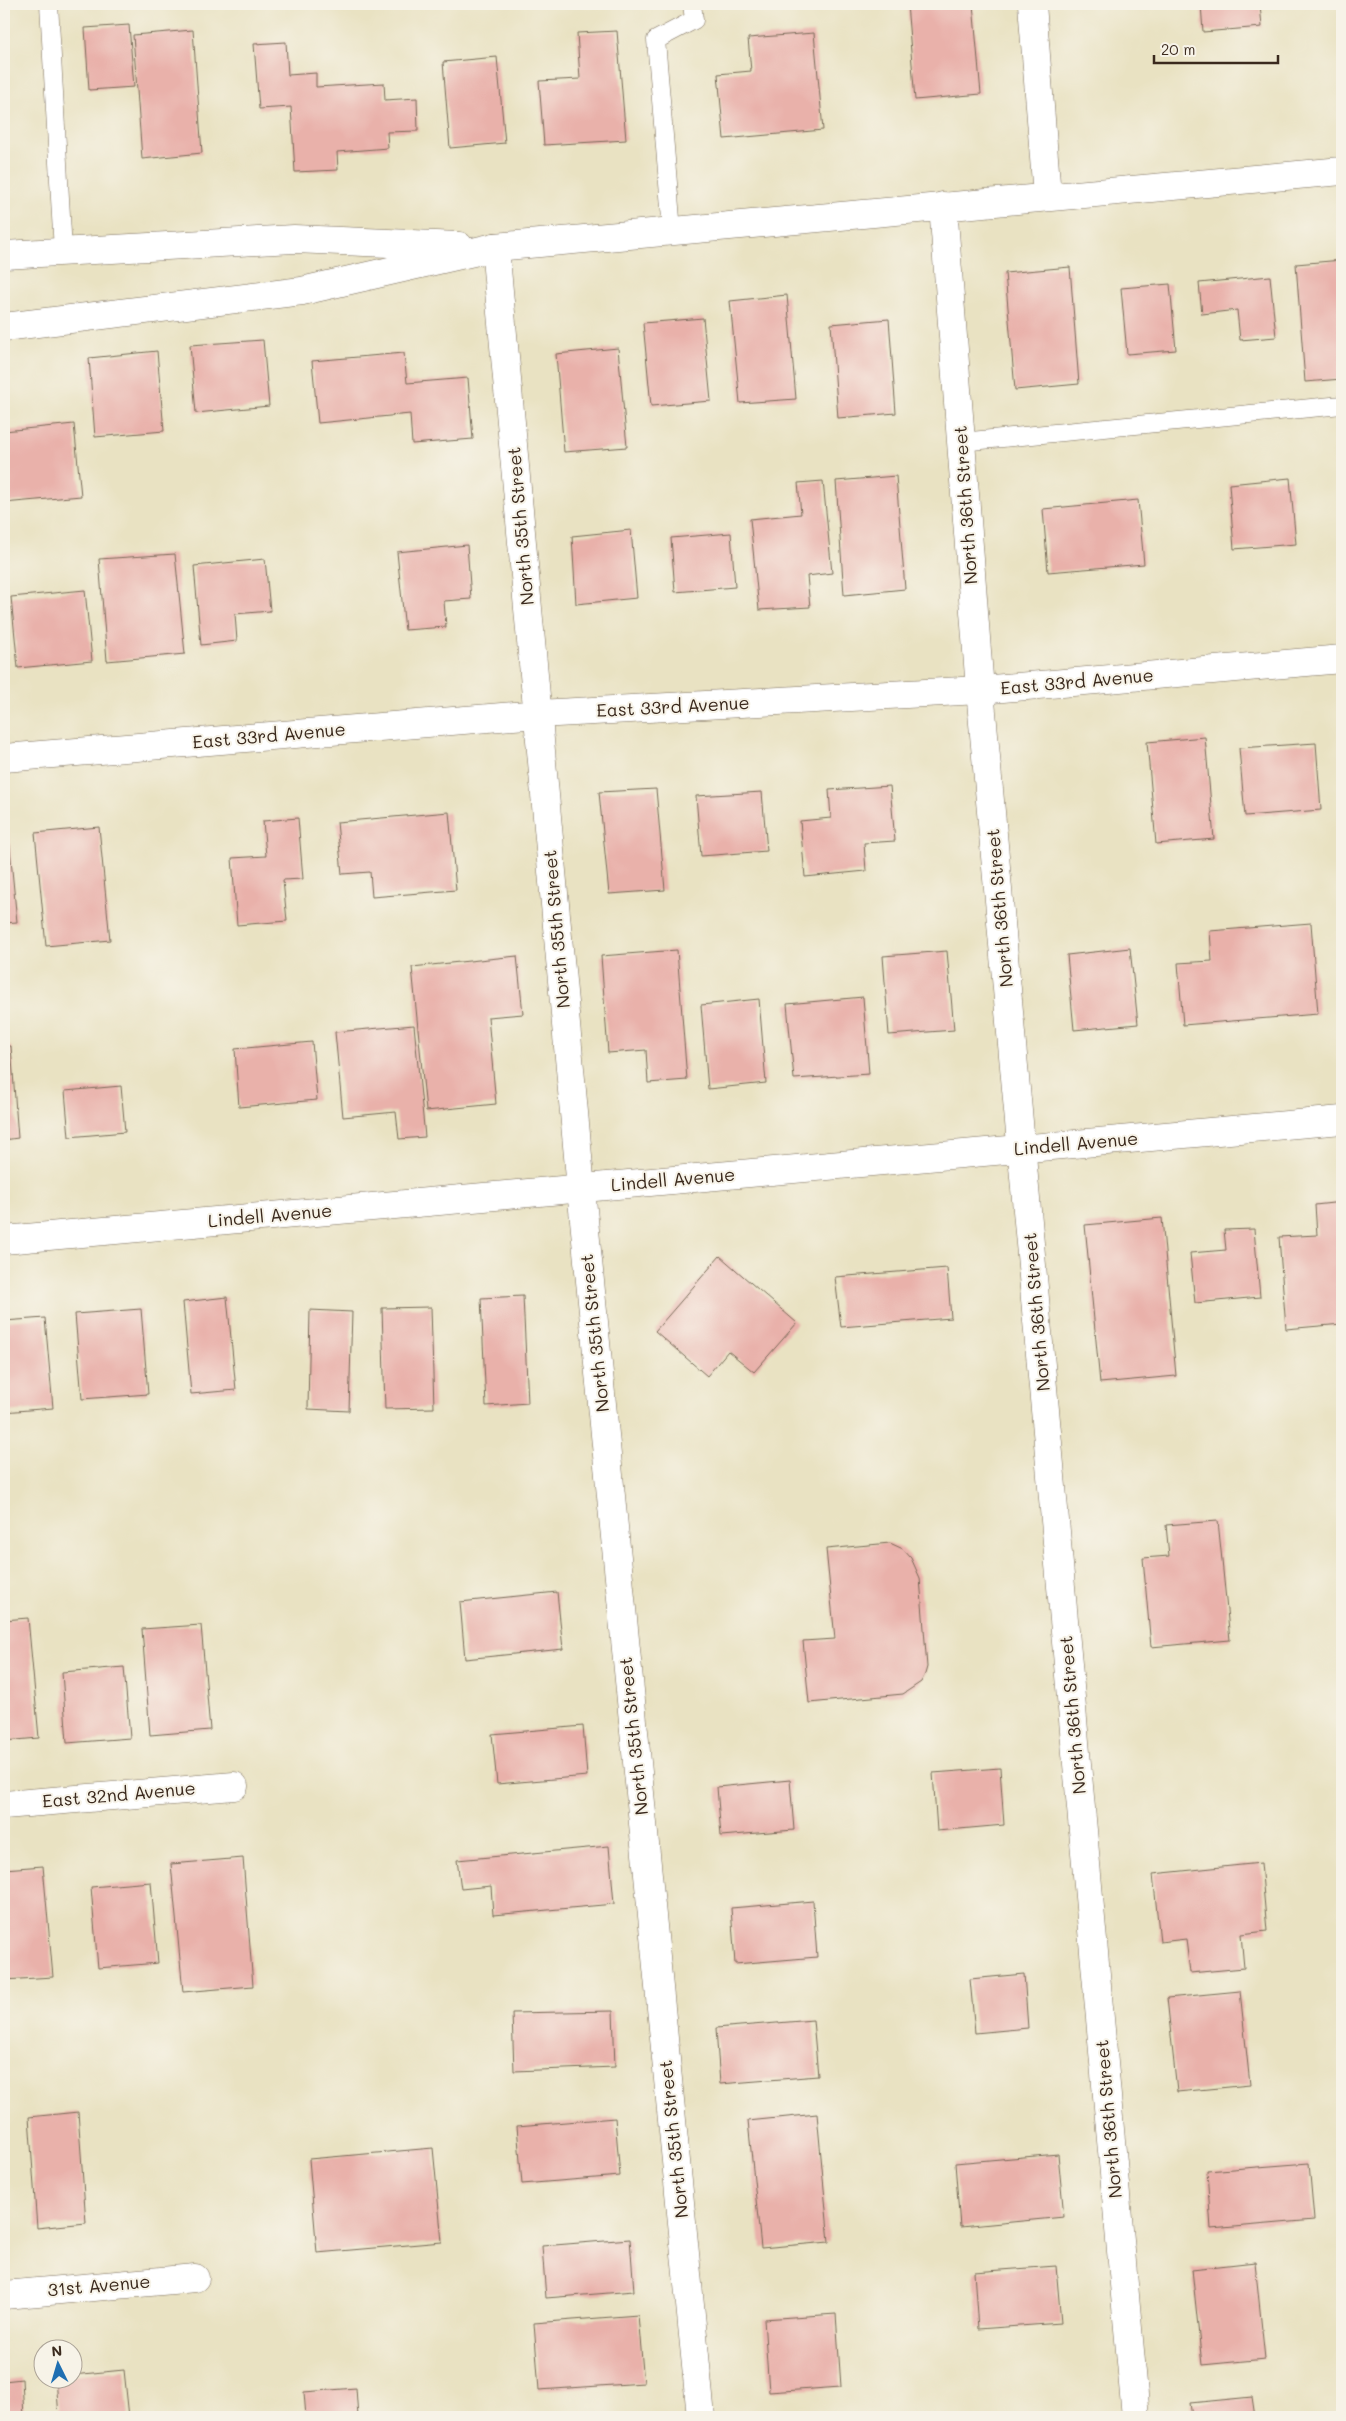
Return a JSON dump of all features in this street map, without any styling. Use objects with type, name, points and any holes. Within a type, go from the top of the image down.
[{"type":"street","points":[[1032,4],[1047,196]]},
{"type":"street","points":[[4,255],[294,239],[496,247],[1342,171]]},
{"type":"street","name":"North 36th Street","points":[[943,206],[980,690],[1136,2417]]},
{"type":"street","points":[[4,327],[302,291],[496,247]]},
{"type":"street","name":"North 35th Street","points":[[496,247],[581,1189],[701,2417]]},
{"type":"street","name":"East 33rd Avenue","points":[[4,758],[538,714],[980,690],[1342,659]]},
{"type":"street","name":"Lindell Avenue","points":[[4,1240],[1342,1120]]},
{"type":"street","name":"East 32nd Avenue","points":[[4,1805],[234,1786]]},
{"type":"street","name":"31st Avenue","points":[[4,2295],[195,2278]]},
{"type":"lane","points":[[49,4],[63,251]]},
{"type":"lane","points":[[672,231],[656,40],[694,20],[692,4]]},
{"type":"lane","points":[[962,442],[1342,405]]},
{"type":"building","points":[[907,4],[973,4],[981,94],[915,100]]},
{"type":"building","points":[[1201,4],[1260,4],[1262,27],[1203,32]]},
{"type":"building","points":[[129,25],[134,87],[89,90],[85,28]]},
{"type":"building","points":[[193,30],[202,153],[142,159],[133,35]]},
{"type":"building","points":[[617,31],[626,140],[544,145],[539,81],[580,79],[577,33]]},
{"type":"building","points":[[814,33],[823,130],[724,139],[718,74],[751,71],[748,38]]},
{"type":"building","points":[[286,42],[288,75],[316,73],[316,87],[384,83],[385,100],[417,98],[418,131],[387,132],[388,148],[337,152],[338,170],[295,172],[291,107],[259,109],[254,44]]},
{"type":"building","points":[[497,57],[505,143],[450,148],[443,62]]},
{"type":"building","points":[[1342,260],[1342,379],[1305,382],[1296,264]]},
{"type":"building","points":[[1070,267],[1079,384],[1015,390],[1005,273]]},
{"type":"building","points":[[1270,276],[1276,337],[1240,340],[1237,310],[1202,314],[1199,283]]},
{"type":"building","points":[[1170,284],[1176,350],[1127,354],[1121,288]]},
{"type":"building","points":[[787,295],[796,399],[740,403],[730,301]]},
{"type":"building","points":[[703,318],[711,401],[651,406],[643,323]]},
{"type":"building","points":[[889,319],[896,413],[838,418],[831,324]]},
{"type":"building","points":[[263,340],[269,406],[196,413],[190,345]]},
{"type":"building","points":[[618,348],[627,447],[564,452],[556,354]]},
{"type":"building","points":[[157,351],[164,431],[95,437],[89,358]]},
{"type":"building","points":[[404,353],[407,383],[468,378],[473,439],[412,444],[410,414],[318,423],[312,361]]},
{"type":"building","points":[[74,424],[81,496],[4,503],[4,431]]},
{"type":"building","points":[[896,476],[905,589],[844,595],[836,481]]},
{"type":"building","points":[[1290,478],[1296,544],[1234,549],[1229,484]]},
{"type":"building","points":[[823,481],[832,573],[807,576],[810,607],[759,610],[750,519],[801,514],[798,483]]},
{"type":"building","points":[[1342,481],[1342,513],[1341,513],[1338,482]]},
{"type":"building","points":[[1138,500],[1144,564],[1048,572],[1043,509]]},
{"type":"building","points":[[631,530],[637,598],[576,604],[572,536]]},
{"type":"building","points":[[731,533],[735,587],[675,592],[671,538]]},
{"type":"building","points":[[467,545],[471,599],[444,601],[446,627],[405,630],[397,552]]},
{"type":"building","points":[[175,554],[185,654],[107,661],[99,559]]},
{"type":"building","points":[[265,559],[270,611],[235,614],[237,641],[201,645],[194,566]]},
{"type":"building","points":[[85,590],[92,661],[18,668],[11,597]]},
{"type":"building","points":[[1205,737],[1214,839],[1156,844],[1147,742]]},
{"type":"building","points":[[1316,743],[1321,810],[1245,816],[1239,748]]},
{"type":"building","points":[[890,786],[895,841],[864,843],[866,871],[805,877],[800,821],[831,818],[829,790]]},
{"type":"building","points":[[656,789],[665,890],[609,894],[599,792]]},
{"type":"building","points":[[762,792],[767,851],[701,856],[696,796]]},
{"type":"building","points":[[449,812],[456,890],[372,897],[370,872],[342,874],[337,822]]},
{"type":"building","points":[[298,818],[303,879],[283,880],[287,921],[237,925],[232,858],[266,856],[263,821]]},
{"type":"building","points":[[99,827],[110,940],[46,946],[35,833]]},
{"type":"building","points":[[4,828],[8,828],[17,922],[4,923]]},
{"type":"building","points":[[1311,923],[1318,1014],[1183,1025],[1178,963],[1212,961],[1210,931]]},
{"type":"building","points":[[1130,948],[1138,1024],[1074,1030],[1067,955]]},
{"type":"building","points":[[677,950],[687,1080],[648,1083],[646,1050],[608,1053],[601,956]]},
{"type":"building","points":[[947,951],[954,1030],[889,1035],[883,956]]},
{"type":"building","points":[[517,956],[523,1014],[488,1017],[496,1104],[426,1111],[412,967]]},
{"type":"building","points":[[863,997],[869,1074],[794,1079],[787,1004]]},
{"type":"building","points":[[759,999],[766,1083],[708,1089],[701,1005]]},
{"type":"building","points":[[414,1025],[425,1137],[399,1139],[396,1112],[343,1117],[335,1032]]},
{"type":"building","points":[[312,1042],[317,1100],[239,1107],[235,1049]]},
{"type":"building","points":[[4,1046],[11,1046],[18,1138],[4,1140]]},
{"type":"building","points":[[121,1086],[125,1132],[69,1137],[65,1091]]},
{"type":"building","points":[[1342,1202],[1342,1324],[1286,1329],[1279,1237],[1317,1235],[1315,1205]]},
{"type":"building","points":[[1162,1218],[1176,1376],[1100,1383],[1085,1225]]},
{"type":"building","points":[[1254,1229],[1260,1297],[1195,1303],[1190,1253],[1226,1250],[1224,1230]]},
{"type":"building","points":[[720,1256],[797,1323],[754,1372],[728,1351],[707,1376],[655,1331]]},
{"type":"building","points":[[947,1268],[951,1318],[841,1327],[835,1277]]},
{"type":"building","points":[[523,1296],[528,1403],[486,1406],[481,1298]]},
{"type":"building","points":[[227,1297],[236,1390],[191,1394],[183,1302]]},
{"type":"building","points":[[431,1307],[434,1408],[385,1409],[382,1308]]},
{"type":"building","points":[[141,1309],[148,1394],[82,1399],[75,1314]]},
{"type":"building","points":[[310,1310],[352,1312],[349,1411],[308,1409]]},
{"type":"building","points":[[45,1318],[53,1408],[4,1412],[4,1321]]},
{"type":"building","points":[[1218,1521],[1230,1640],[1151,1647],[1143,1558],[1169,1556],[1166,1525]]},
{"type":"building","points":[[890,1543],[903,1549],[911,1558],[920,1578],[927,1667],[921,1682],[903,1694],[809,1703],[803,1641],[835,1639],[826,1549]]},
{"type":"building","points":[[557,1592],[563,1649],[465,1659],[460,1602]]},
{"type":"building","points":[[28,1618],[39,1738],[4,1741],[4,1620]]},
{"type":"building","points":[[201,1625],[210,1730],[150,1735],[142,1629]]},
{"type":"building","points":[[124,1667],[130,1738],[67,1743],[62,1672]]},
{"type":"building","points":[[583,1726],[587,1776],[497,1784],[492,1734]]},
{"type":"building","points":[[1000,1768],[1004,1825],[937,1831],[933,1773]]},
{"type":"building","points":[[790,1780],[794,1830],[721,1836],[717,1787]]},
{"type":"building","points":[[609,1846],[614,1904],[493,1915],[491,1886],[461,1889],[457,1860]]},
{"type":"building","points":[[243,1858],[253,1986],[183,1992],[171,1864]]},
{"type":"building","points":[[1261,1863],[1267,1931],[1241,1934],[1244,1968],[1190,1973],[1186,1939],[1160,1942],[1153,1874]]},
{"type":"building","points":[[43,1866],[53,1977],[4,1980],[4,1869]]},
{"type":"building","points":[[151,1882],[158,1963],[98,1968],[91,1887]]},
{"type":"building","points":[[813,1901],[817,1957],[735,1964],[731,1908]]},
{"type":"building","points":[[1024,1974],[1028,2028],[975,2033],[970,1979]]},
{"type":"building","points":[[1240,1991],[1250,2085],[1177,2092],[1167,1998]]},
{"type":"building","points":[[613,2011],[615,2067],[514,2071],[512,2013]]},
{"type":"building","points":[[813,2020],[818,2076],[720,2084],[716,2028]]},
{"type":"building","points":[[78,2112],[86,2223],[37,2228],[29,2117]]},
{"type":"building","points":[[817,2114],[829,2242],[761,2248],[748,2121]]},
{"type":"building","points":[[615,2118],[620,2176],[522,2184],[517,2126]]},
{"type":"building","points":[[433,2148],[442,2242],[317,2253],[309,2159]]},
{"type":"building","points":[[1058,2154],[1064,2217],[960,2227],[955,2163]]},
{"type":"building","points":[[1309,2163],[1314,2220],[1211,2229],[1207,2171]]},
{"type":"building","points":[[630,2239],[634,2291],[546,2298],[542,2246]]},
{"type":"building","points":[[1255,2262],[1265,2359],[1202,2365],[1192,2269]]},
{"type":"building","points":[[1056,2266],[1061,2323],[978,2329],[974,2272]]},
{"type":"building","points":[[836,2314],[841,2387],[769,2392],[764,2319]]},
{"type":"building","points":[[638,2315],[644,2383],[539,2390],[534,2323]]},
{"type":"building","points":[[124,2370],[129,2417],[59,2417],[57,2388],[82,2388],[82,2374]]},
{"type":"building","points":[[22,2379],[24,2417],[4,2417],[4,2381]]},
{"type":"building","points":[[356,2388],[358,2417],[306,2417],[304,2392]]},
{"type":"building","points":[[1252,2397],[1255,2417],[1192,2417],[1190,2403]]}]
